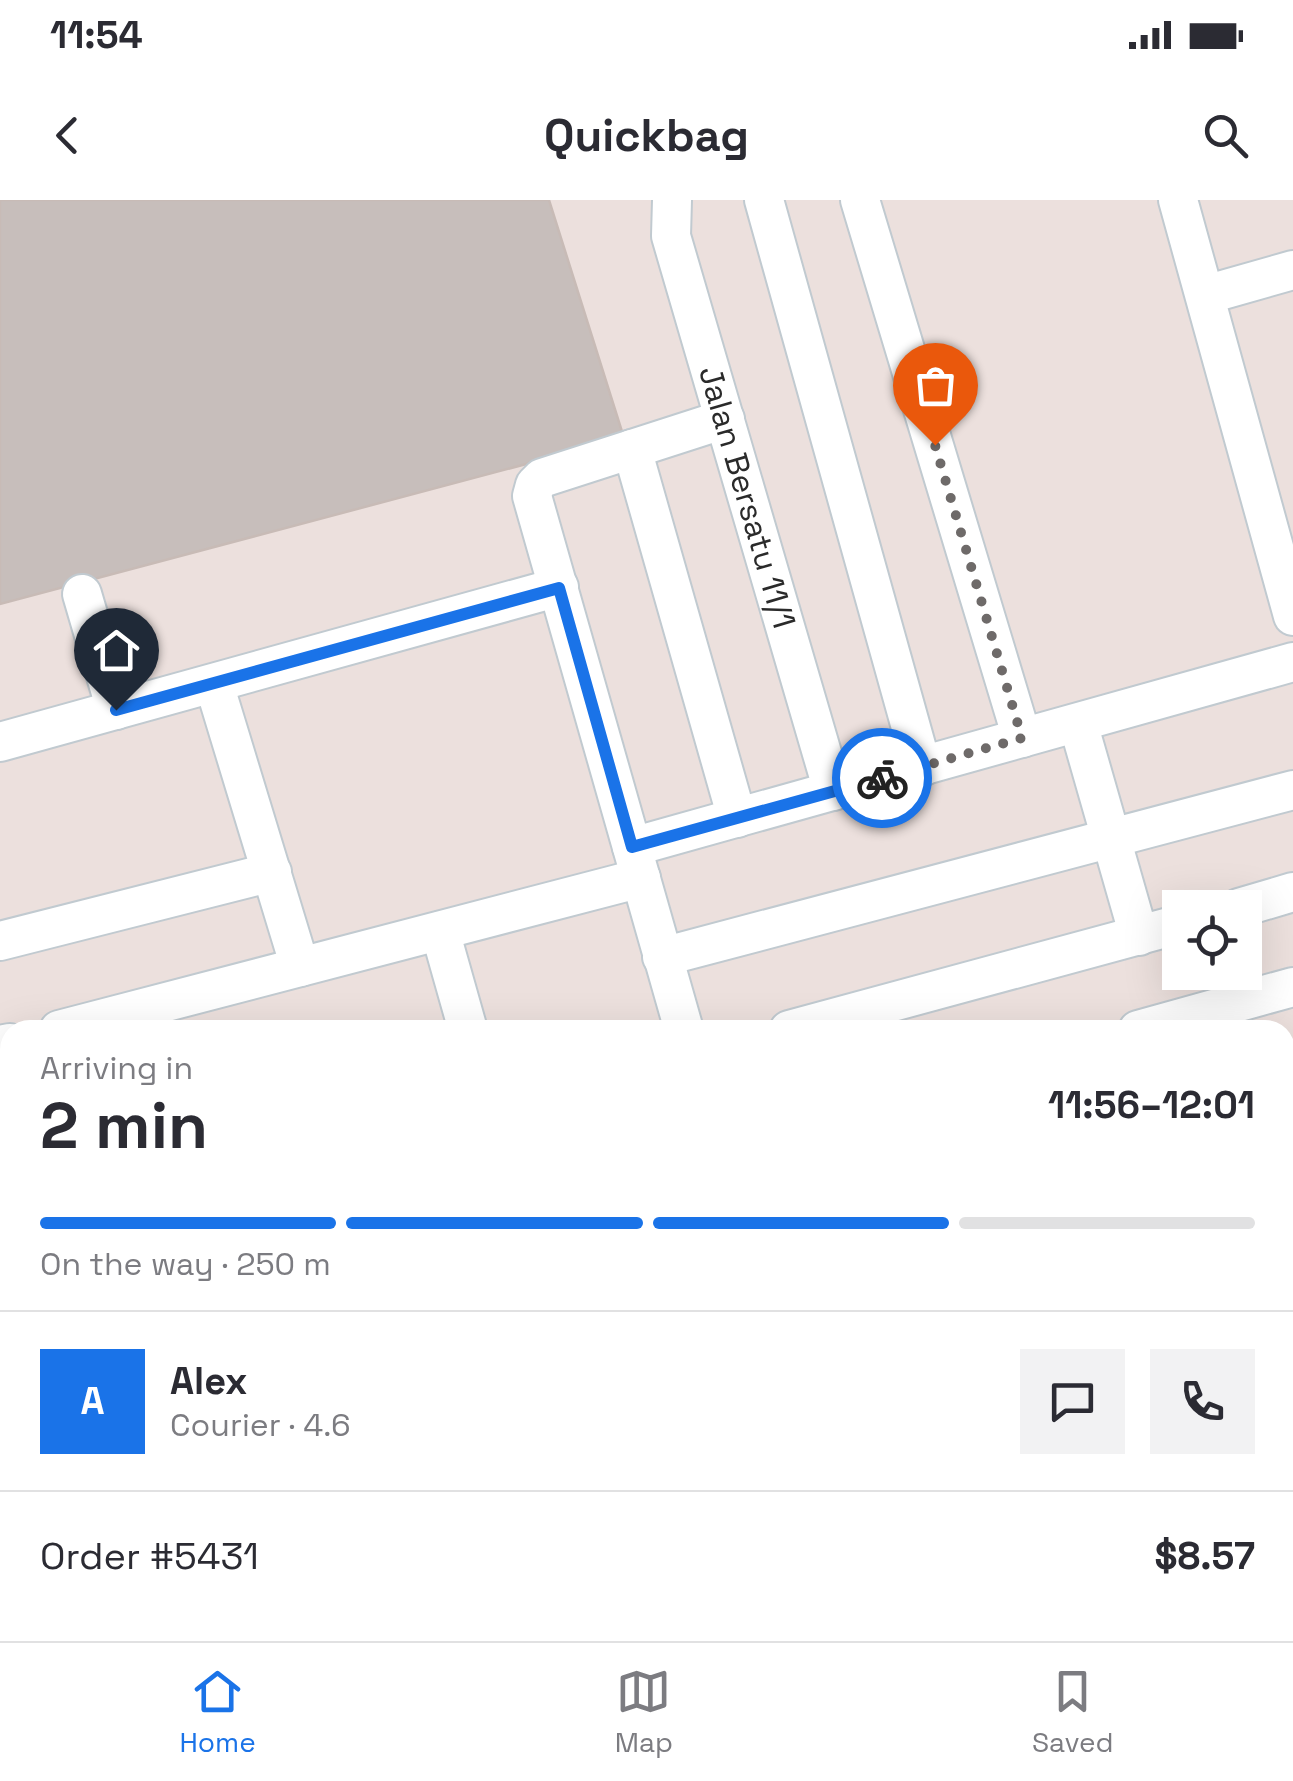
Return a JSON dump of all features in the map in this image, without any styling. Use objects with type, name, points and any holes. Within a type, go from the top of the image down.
[{"type":"street","name":"Jalan Bersatu 11/1","points":[[672,200],[671,236],[833,791]]},
{"type":"street","points":[[764,200],[922,767]]},
{"type":"street","points":[[860,200],[1022,738]]},
{"type":"street","points":[[1178,200],[1293,616]]},
{"type":"street","points":[[1205,295],[1293,270]]},
{"type":"street","points":[[681,1020],[532,496],[542,478],[724,419]]},
{"type":"street","points":[[632,449],[737,818]]},
{"type":"street","points":[[0,742],[559,588]]},
{"type":"street","points":[[82,594],[116,710]]},
{"type":"street","points":[[136,1020],[173,1015],[300,967],[440,930],[637,863],[737,818],[1293,662]]},
{"type":"street","points":[[214,684],[300,967]]},
{"type":"street","points":[[1078,723],[1139,936]]},
{"type":"street","points":[[662,957],[1293,790]]},
{"type":"street","points":[[0,941],[272,872]]},
{"type":"street","points":[[1262,901],[1293,892]]},
{"type":"street","points":[[826,1020],[1162,929]]},
{"type":"street","points":[[440,930],[465,1020]]},
{"type":"street","points":[[1185,1020],[1293,987]]},
{"type":"building","points":[[0,200],[549,200],[624,438],[0,604]]},
{"type":"way so far","points":[[882,778],[1022,738],[935,445]]},
{"type":"route","points":[[116,710],[559,588],[632,847],[882,778]]}]
